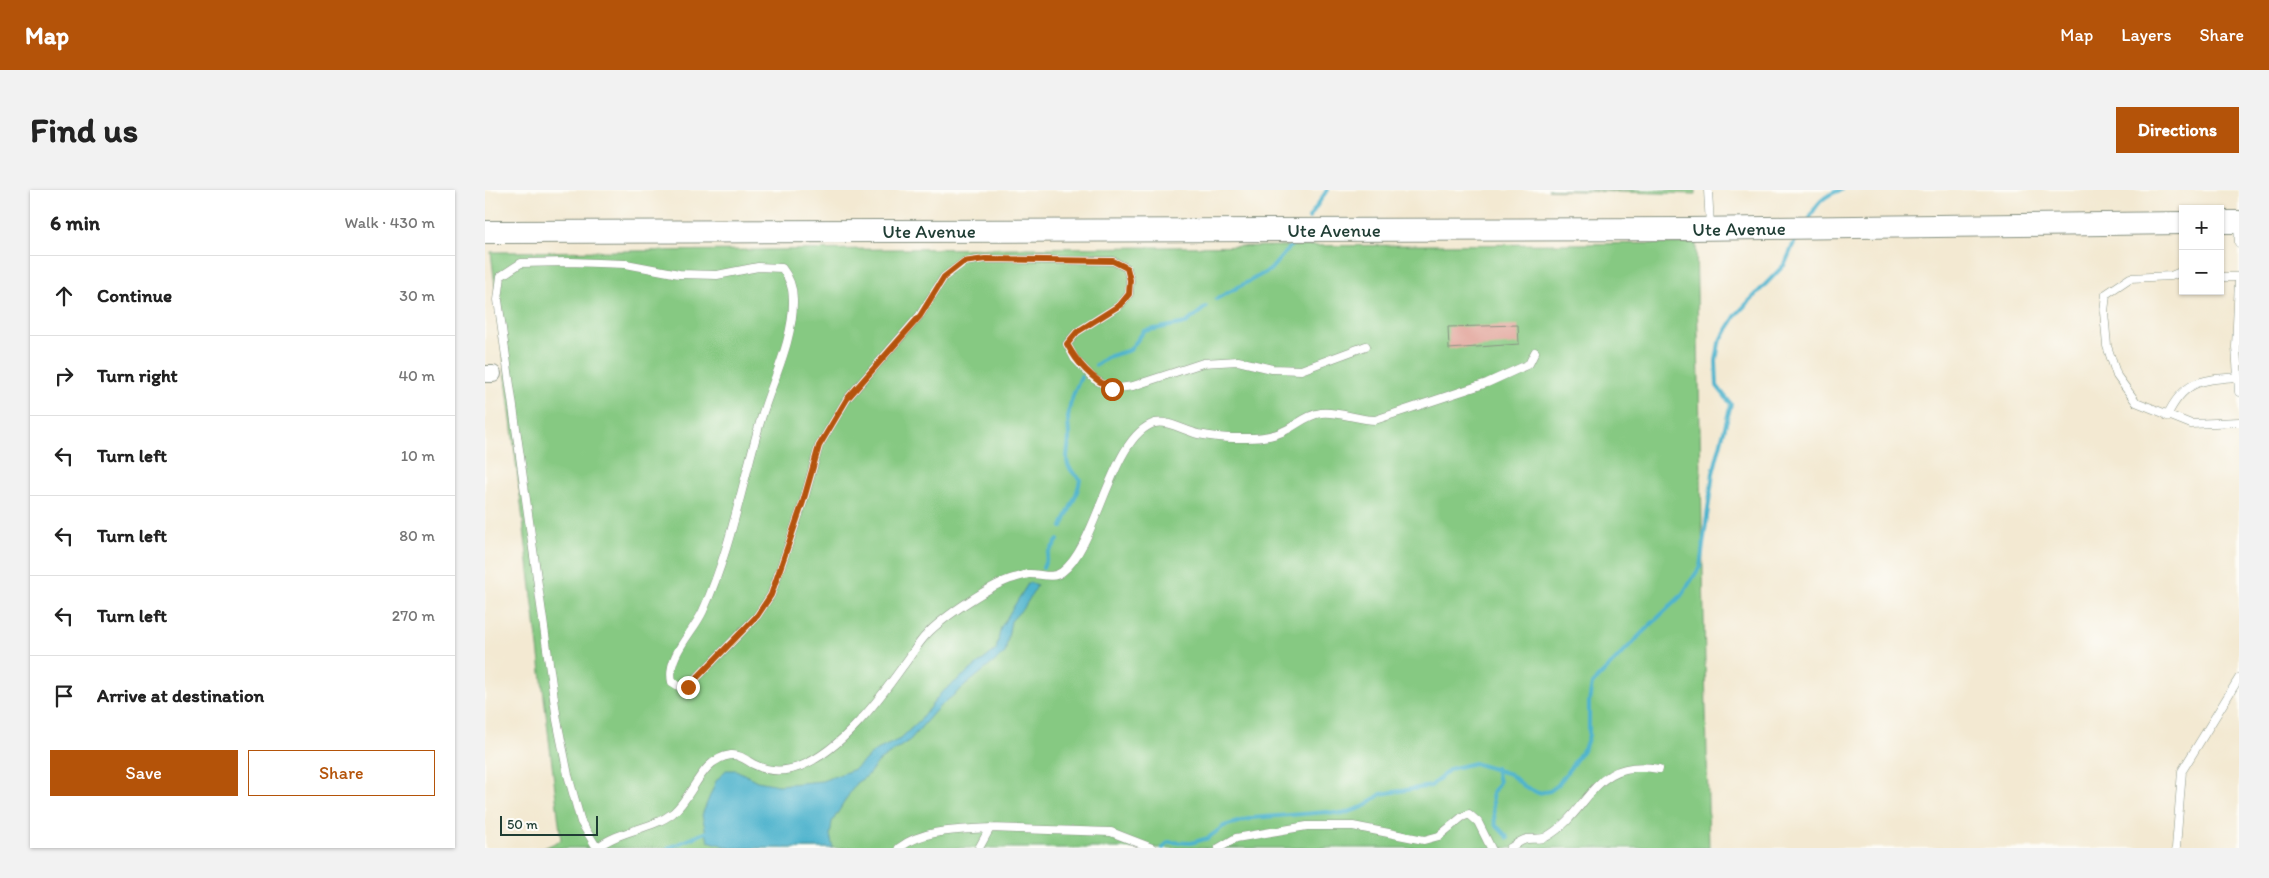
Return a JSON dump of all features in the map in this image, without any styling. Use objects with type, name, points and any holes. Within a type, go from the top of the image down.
[{"type":"main road","name":"Ute Avenue","points":[[485,232],[1710,228],[2179,222]]},
{"type":"main road","points":[[2224,222],[2239,222]]},
{"type":"lane","points":[[1708,190],[1710,228]]},
{"type":"lane","points":[[2239,222],[2239,243]]},
{"type":"lane","points":[[1366,346],[1301,370],[1272,369],[1238,361],[1203,363],[1133,386],[1112,389],[1094,380],[1075,359],[1067,344],[1077,332],[1120,305],[1129,294],[1130,280],[1127,268],[1113,261],[985,259],[963,262],[944,277],[920,316],[847,399],[819,446],[803,502],[771,595],[757,616],[702,675],[688,687],[680,687],[672,682],[671,664],[703,612],[733,528],[761,418],[783,352],[790,322],[793,299],[790,279],[782,268],[759,267],[717,275],[679,274],[626,264],[571,262],[521,263],[501,276],[497,300],[543,627],[568,775],[581,822],[597,848],[607,840],[672,814],[687,798],[709,764],[724,757],[738,755],[767,770],[783,771],[801,766],[829,750],[867,712],[927,634],[984,592],[1009,579],[1030,574],[1045,577],[1060,573],[1078,556],[1109,484],[1126,451],[1139,434],[1155,423],[1168,424],[1197,434],[1230,438],[1265,437],[1284,432],[1309,416],[1324,412],[1362,420],[1375,420],[1487,383],[1529,364],[1535,352]]},
{"type":"lane","points":[[2179,273],[2171,276],[2130,278],[2106,294],[2104,312],[2107,346],[2117,376],[2136,402],[2167,416],[2191,424],[2239,422]]},
{"type":"lane","points":[[2224,277],[2239,277]]},
{"type":"lane","points":[[2239,281],[2235,347],[2239,392]]},
{"type":"lane","points":[[2167,416],[2175,400],[2193,384],[2206,380],[2238,377]]},
{"type":"lane","points":[[2176,848],[2182,771],[2239,678]]},
{"type":"lane","points":[[1510,848],[1525,839],[1545,838],[1564,823],[1597,785],[1617,770],[1644,766],[1659,768]]},
{"type":"lane","points":[[1219,848],[1236,838],[1307,826],[1353,826],[1424,840],[1439,836],[1461,817],[1469,814],[1478,822],[1491,848]]},
{"type":"lane","points":[[899,848],[909,841],[927,835],[990,828],[1111,832],[1152,848]]},
{"type":"lane","points":[[979,848],[990,828]]},
{"type":"green space","points":[[1548,190],[1696,190],[1696,194]]},
{"type":"green space","points":[[1696,243],[1709,848],[544,848],[561,840],[491,252]]},
{"type":"water","points":[[1029,582],[1037,586],[1025,606],[1011,621],[1005,653],[938,708],[910,740],[879,761],[867,776],[856,783],[832,822],[830,835],[833,848],[731,848],[708,841],[702,815],[716,781],[726,770],[736,770],[757,781],[779,785],[822,781],[855,769],[875,751],[900,739],[920,720],[941,693],[996,650],[1001,627]]},
{"type":"building","points":[[1518,325],[1519,344],[1449,349],[1448,327]]},
{"type":"waterway","points":[[1309,218],[1327,190]]},
{"type":"waterway","points":[[1809,221],[1821,201],[1841,190]]},
{"type":"waterway","points":[[1163,848],[1168,842],[1191,843],[1208,838],[1224,826],[1252,818],[1327,812],[1343,814],[1363,807],[1381,794],[1431,786],[1450,769],[1474,763],[1510,774],[1524,786],[1538,793],[1550,791],[1558,785],[1585,747],[1589,735],[1589,702],[1592,684],[1681,596],[1700,567],[1713,473],[1731,404],[1717,386],[1716,361],[1719,343],[1736,315],[1785,264],[1796,238]]},
{"type":"waterway","points":[[1216,299],[1270,270],[1297,239]]},
{"type":"waterway","points":[[1096,365],[1107,357],[1130,350],[1144,331],[1186,323],[1206,307]]},
{"type":"waterway","points":[[1062,527],[1075,498],[1080,479],[1070,469],[1067,456],[1069,412],[1081,377]]},
{"type":"waterway","points":[[1043,568],[1049,552],[1058,540]]},
{"type":"waterway","points":[[1496,768],[1499,782],[1492,794],[1495,824],[1508,838]]},
{"type":"waterway","points":[[668,848],[709,831]]},
{"type":"route","points":[[688,687],[702,675],[757,616],[771,595],[803,502],[819,446],[847,399],[920,316],[944,277],[963,262],[985,259],[1113,261],[1127,268],[1130,280],[1129,294],[1120,305],[1077,332],[1067,344],[1075,359],[1094,380],[1112,389]]}]
